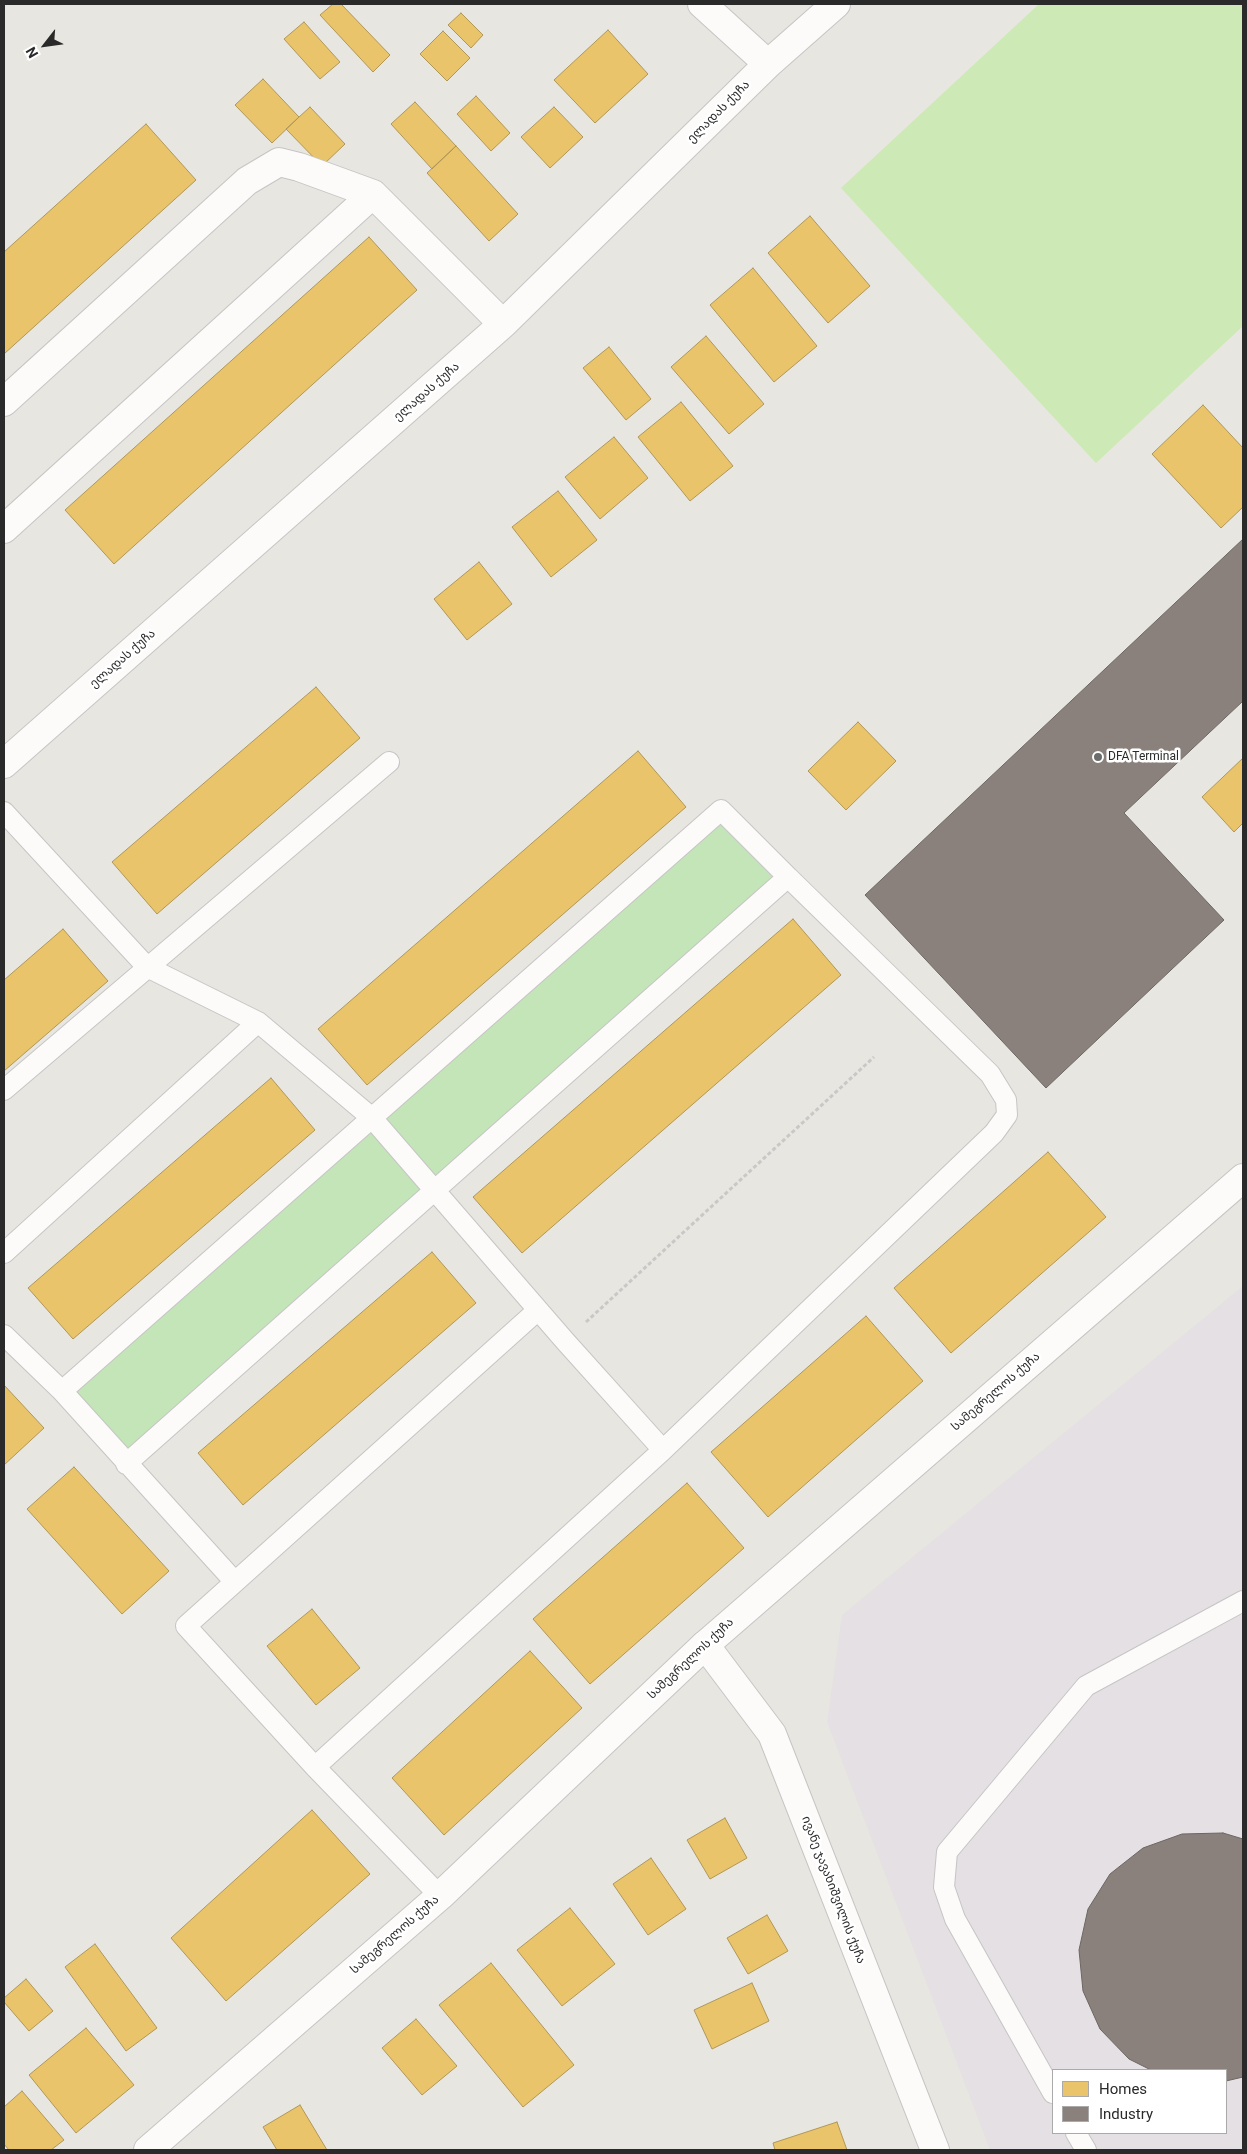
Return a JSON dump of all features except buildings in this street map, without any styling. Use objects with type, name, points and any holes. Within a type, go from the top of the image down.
[{"type":"street","points":[[702,4],[768,64]]},
{"type":"street","name":"ელადას ქუჩა","points":[[4,764],[503,324],[768,64],[836,4]]},
{"type":"street","points":[[4,402],[247,181],[279,162],[299,167],[373,194],[503,324]]},
{"type":"street","points":[[4,529],[373,194]]},
{"type":"street","name":"სამეგრელოს ქუჩა","points":[[148,2150],[440,1896],[705,1645],[1243,1178]]},
{"type":"street","name":"ივანე ჯავახიშვილის ქუჩა","points":[[705,1645],[772,1734],[935,2150]]},
{"type":"lane","points":[[4,1090],[389,762]]},
{"type":"lane","points":[[62,1392],[721,810],[990,1074],[1006,1100],[1006,1115],[994,1132],[663,1450],[315,1766]]},
{"type":"lane","points":[[4,812],[147,967],[258,1022],[372,1118],[565,1341],[663,1450]]},
{"type":"lane","points":[[126,1464],[788,877]]},
{"type":"lane","points":[[4,1253],[258,1022]]},
{"type":"lane","points":[[440,1896],[315,1766],[186,1626],[538,1310]]},
{"type":"lane","points":[[4,1335],[62,1392],[235,1582]]},
{"type":"lane","points":[[1052,2091],[955,1920],[944,1887],[947,1852],[1086,1686],[1243,1601]]},
{"type":"lane","points":[[1077,2134],[1086,2150]]},
{"type":"path","points":[[565,1341],[874,1057]]},
{"type":"shaded area","points":[[1243,1286],[1243,2150],[990,2150],[827,1722],[842,1615]]},
{"type":"green space","points":[[1039,4],[1243,4],[1243,326],[1096,463],[841,188]]},
{"type":"green space","points":[[721,810],[788,877],[126,1464],[62,1391]]},
{"type":"place","name":"DFA Terminal","points":[[1098,757]]}]
